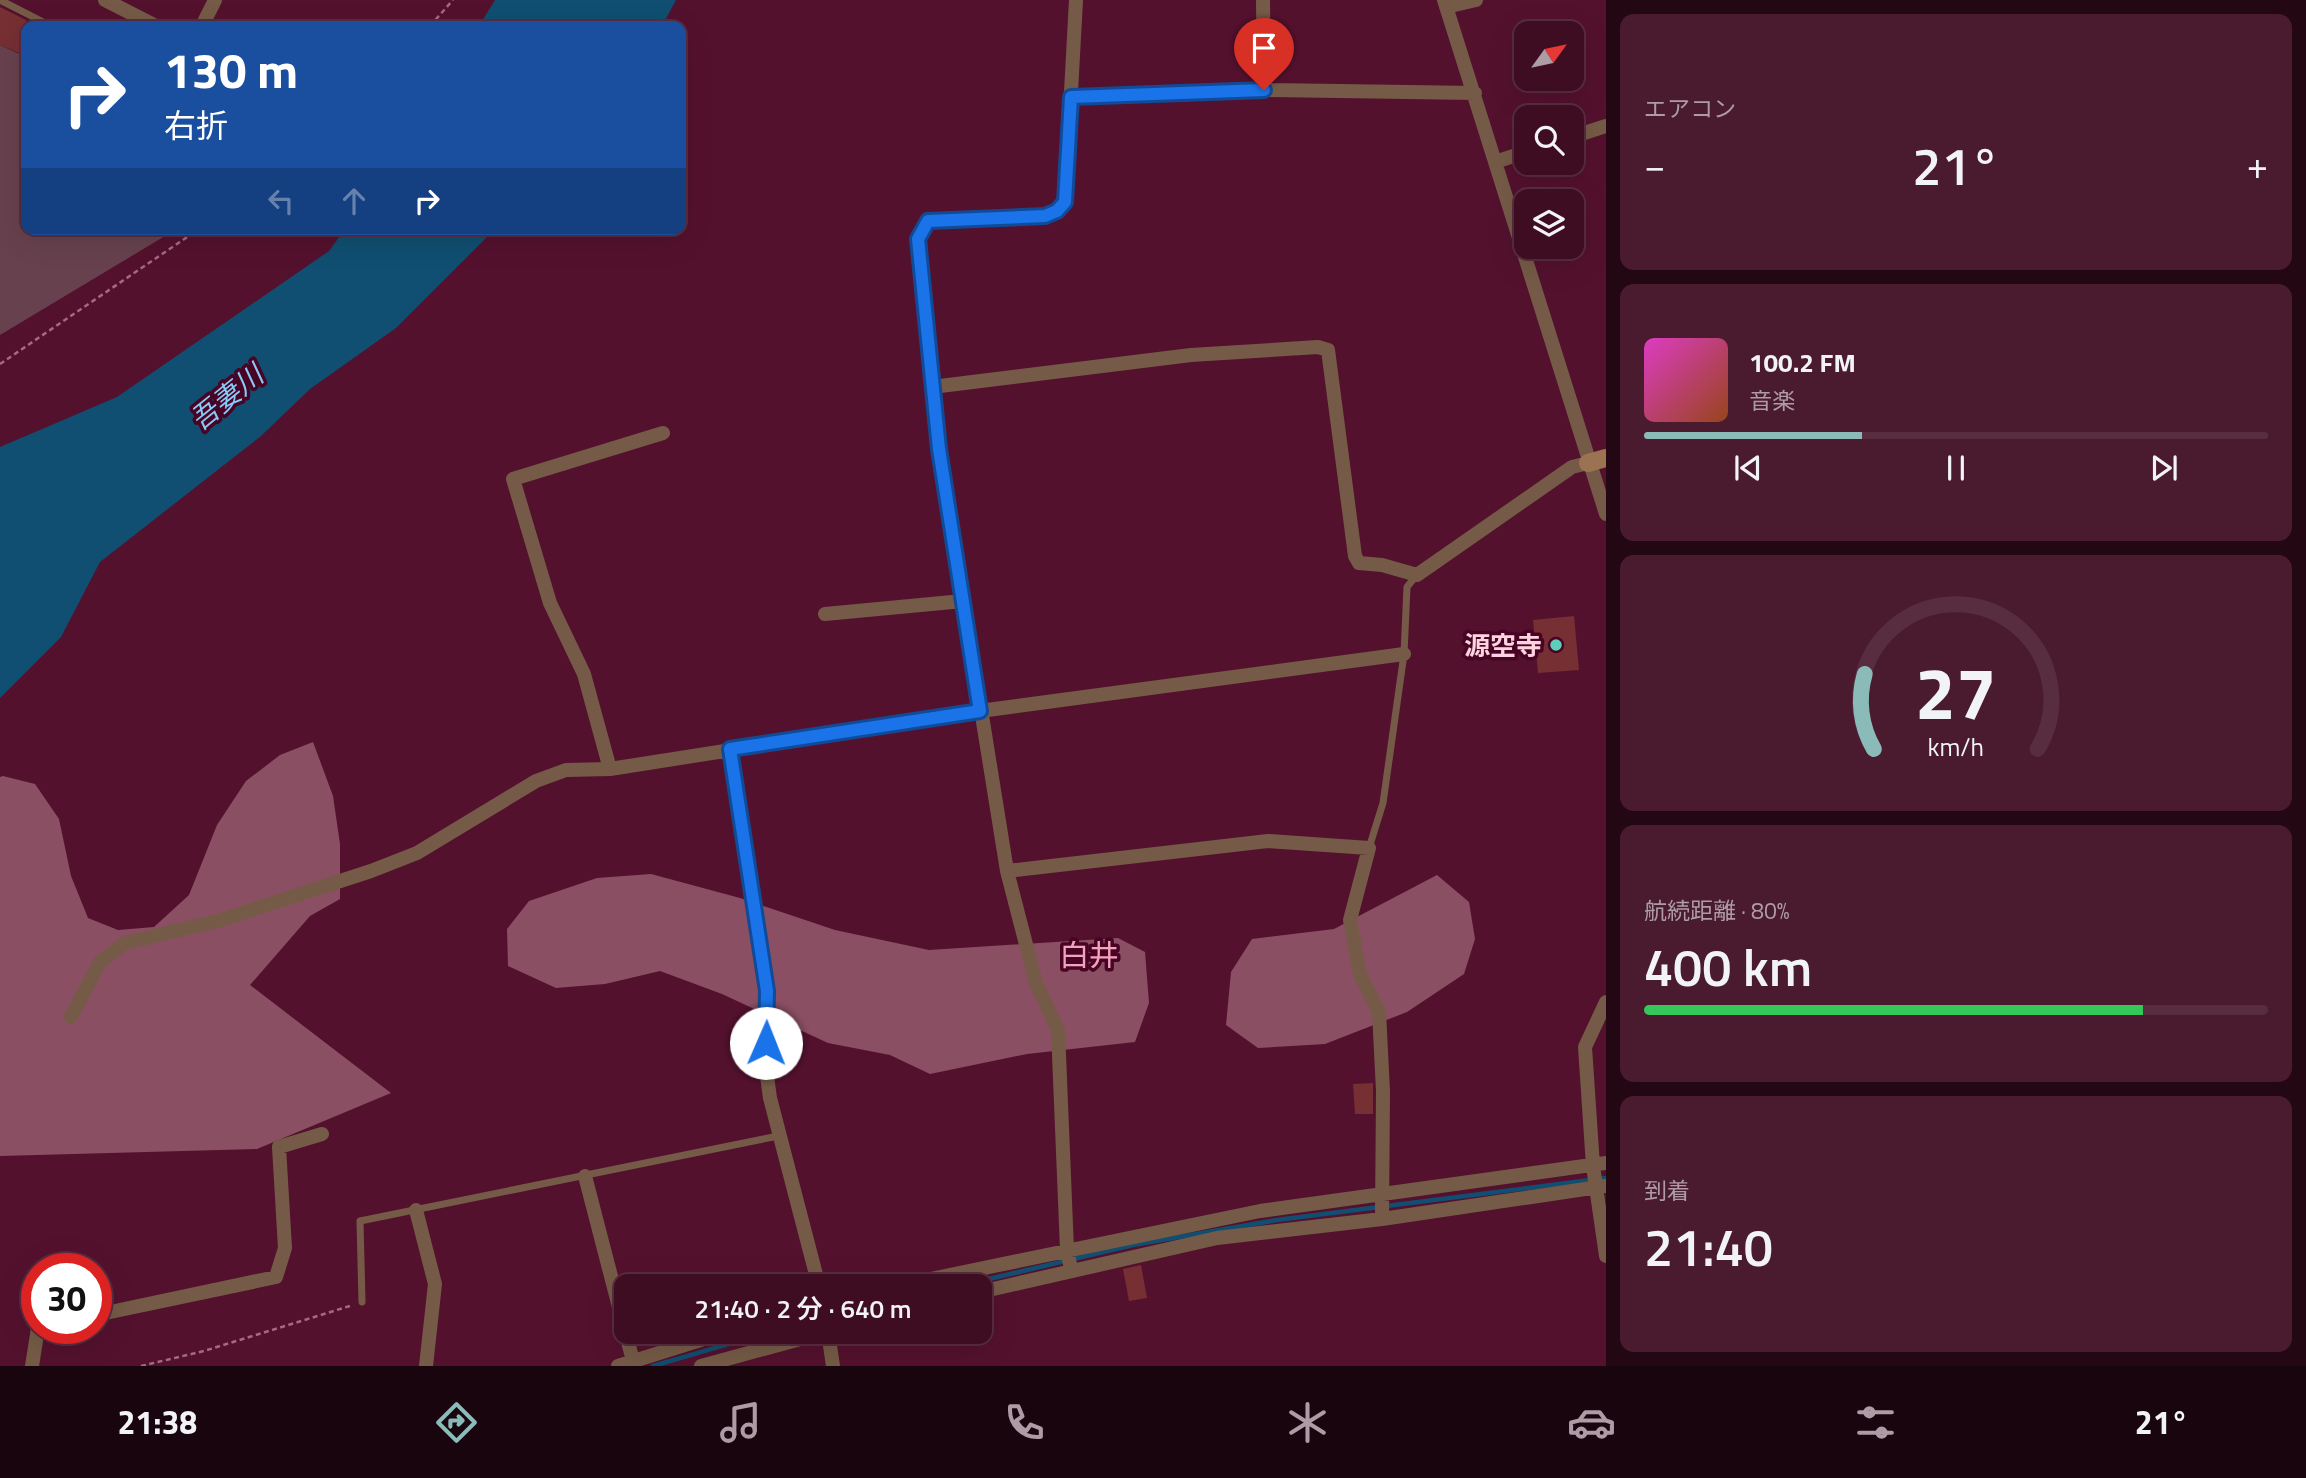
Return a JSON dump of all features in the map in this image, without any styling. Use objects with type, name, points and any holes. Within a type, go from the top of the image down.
[{"type":"street","points":[[105,0],[146,21]]},
{"type":"street","points":[[204,21],[215,0]]},
{"type":"street","points":[[1069,1260],[1058,1030],[1036,983],[1007,871],[980,711],[932,387],[918,239],[928,221],[1045,216],[1057,211],[1065,202],[1076,0]]},
{"type":"street","points":[[1263,0],[1264,90]]},
{"type":"street","points":[[1476,0],[1445,3],[1606,514]]},
{"type":"street","points":[[1071,97],[1264,90],[1475,93]]},
{"type":"street","points":[[1584,133],[1606,126]]},
{"type":"street","points":[[1495,162],[1514,156]]},
{"type":"street","points":[[932,387],[1191,355],[1318,347],[1328,350],[1355,556],[1359,563],[1382,565],[1417,575],[1572,467],[1606,458]]},
{"type":"street","points":[[610,769],[584,674],[550,603],[513,479],[663,433]]},
{"type":"street","points":[[825,614],[963,601]]},
{"type":"street","points":[[71,1017],[100,962],[125,943],[221,920],[372,871],[417,853],[536,781],[566,770],[610,769],[980,711],[1404,654]]},
{"type":"street","points":[[730,749],[767,991],[766,1069],[778,1136],[816,1274]]},
{"type":"street","points":[[1007,871],[1268,841],[1369,848],[1350,920],[1360,975],[1380,1012],[1383,1091],[1381,1206]]},
{"type":"street","points":[[1606,1002],[1585,1047],[1606,1256]]},
{"type":"street","points":[[112,1312],[276,1277],[285,1248],[279,1147],[322,1134]]},
{"type":"street","points":[[585,1176],[633,1361]]},
{"type":"street","points":[[976,1274],[1217,1238],[1381,1206],[1598,1177]]},
{"type":"street","points":[[992,1288],[1069,1260],[1260,1211],[1381,1206],[1598,1177]]},
{"type":"street","points":[[416,1210],[435,1284],[426,1366]]},
{"type":"street","points":[[32,1366],[35,1344]]},
{"type":"street","points":[[618,1366],[688,1344]]},
{"type":"street","points":[[701,1366],[783,1344]]},
{"type":"street","points":[[829,1344],[833,1366]]},
{"type":"lane","points":[[0,0],[41,21]]},
{"type":"lane","points":[[1369,848],[1383,803],[1404,654],[1407,587],[1417,575]]},
{"type":"lane","points":[[362,1302],[360,1221],[778,1136]]},
{"type":"path","points":[[434,21],[453,0]]},
{"type":"path","points":[[0,364],[190,235]]},
{"type":"path","points":[[141,1366],[204,1351],[362,1302]]},
{"type":"shaded area","points":[[0,45],[21,55],[21,235],[167,235],[0,335]]},
{"type":"shaded area","points":[[313,742],[333,796],[340,844],[340,899],[310,916],[250,985],[391,1093],[257,1149],[0,1156],[0,777],[35,784],[59,819],[71,876],[88,918],[118,930],[154,927],[189,895],[217,825],[246,781],[280,755]]},
{"type":"shaded area","points":[[651,874],[740,898],[835,930],[929,950],[1118,938],[1145,952],[1149,1003],[1135,1042],[1027,1054],[930,1074],[890,1055],[828,1043],[722,994],[660,971],[605,984],[556,988],[508,966],[507,929],[529,901],[597,878]]},
{"type":"shaded area","points":[[1437,875],[1469,902],[1475,939],[1464,974],[1407,1012],[1325,1044],[1258,1048],[1226,1025],[1231,972],[1252,939],[1334,929]]},
{"type":"water","points":[[495,0],[676,0],[665,21],[482,21]]},
{"type":"water","name":"吾妻川","points":[[341,235],[489,235],[396,328],[310,389],[261,436],[100,562],[61,637],[0,698],[0,447],[117,397],[329,251]]},
{"type":"building","points":[[0,7],[26,21],[21,21],[21,54],[0,45]]},
{"type":"building","name":"源空寺","points":[[1574,616],[1579,670],[1538,673],[1533,620]]},
{"type":"building","points":[[1373,1083],[1373,1114],[1355,1114],[1353,1084]]},
{"type":"building","points":[[1141,1265],[1147,1298],[1129,1301],[1123,1269]]},
{"type":"waterway","points":[[992,1278],[1133,1245],[1277,1220],[1606,1178]]},
{"type":"waterway","points":[[653,1366],[729,1344]]},
{"type":"place","name":"源空寺","points":[[1556,645]]},
{"type":"district","name":"白井","points":[[1089,955]]},
{"type":"route","points":[[766,1043],[767,991],[730,749],[980,711],[939,449],[918,239],[928,221],[1045,216],[1057,211],[1065,202],[1071,97],[1264,90]]}]
